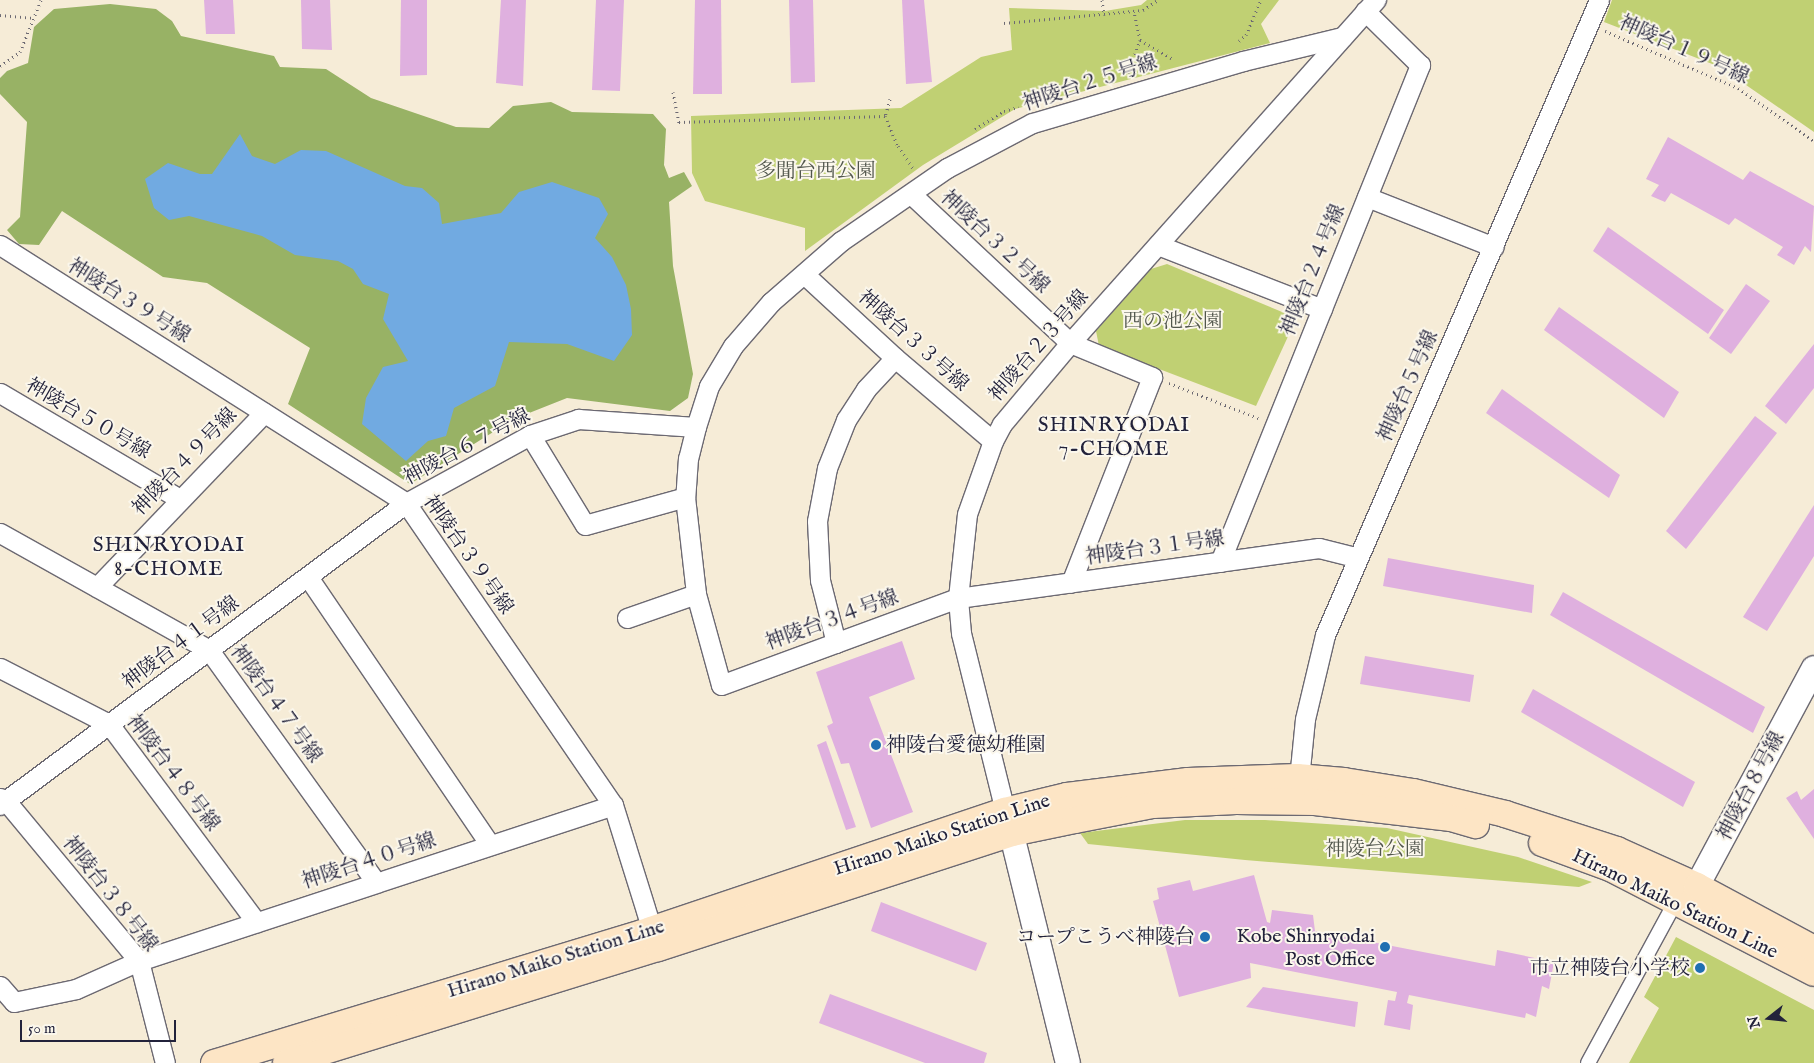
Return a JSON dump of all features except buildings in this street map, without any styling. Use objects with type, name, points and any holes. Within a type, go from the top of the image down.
[{"type":"main road","name":"Hirano Maiko Station Line","points":[[286,1063],[1008,822],[1067,796],[1179,782],[1298,789],[1413,792],[1505,814],[1585,838],[1814,973]]},
{"type":"main road","name":"Hirano Maiko Station Line","points":[[1688,898],[1814,949]]},
{"type":"main road","name":"Hirano Maiko Station Line","points":[[214,1063],[655,939]]},
{"type":"street","name":"神陵台５号線","points":[[1298,789],[1305,719],[1325,636],[1356,557],[1494,247],[1599,0]]},
{"type":"street","name":"神陵台２３号線","points":[[1008,822],[961,633],[958,598],[967,514],[993,441],[1002,424],[1070,343],[1371,6]]},
{"type":"street","name":"神陵台２４号線","points":[[1220,562],[1420,65],[1371,6]]},
{"type":"street","name":"神陵台２５号線","points":[[721,685],[696,594],[685,497],[688,458],[709,386],[734,346],[771,302],[841,241],[947,168],[1032,123],[1243,61],[1342,37]]},
{"type":"street","name":"神陵台３２号線","points":[[918,189],[1070,343]]},
{"type":"street","points":[[1367,197],[1494,247]]},
{"type":"street","name":"神陵台３９号線","points":[[0,245],[406,504],[613,804],[655,939]]},
{"type":"street","points":[[1158,245],[1322,309]]},
{"type":"street","name":"神陵台３３号線","points":[[804,274],[895,358],[993,441]]},
{"type":"street","points":[[1070,343],[1152,377],[1071,583]]},
{"type":"street","points":[[836,643],[820,580],[817,521],[827,468],[846,420],[866,389],[895,358]]},
{"type":"street","name":"神陵台５０号線","points":[[0,393],[180,498]]},
{"type":"street","name":"神陵台４９号線","points":[[97,587],[180,498],[264,413]]},
{"type":"street","name":"神陵台６７号線","points":[[406,504],[530,435],[578,420],[696,427]]},
{"type":"street","points":[[530,435],[585,525],[685,497]]},
{"type":"street","name":"神陵台４１号線","points":[[2,801],[110,724],[406,504]]},
{"type":"street","name":"神陵台４７号線","points":[[0,533],[209,650],[376,882]]},
{"type":"street","name":"神陵台３１号線","points":[[958,598],[1319,548],[1356,557]]},
{"type":"street","points":[[308,577],[490,845]]},
{"type":"street","points":[[627,618],[696,594]]},
{"type":"street","name":"神陵台３４号線","points":[[721,685],[958,598]]},
{"type":"street","name":"神陵台４８号線","points":[[0,668],[110,724],[256,922]]},
{"type":"street","name":"神陵台８号線","points":[[1688,898],[1814,668]]},
{"type":"street","name":"神陵台３８号線","points":[[2,801],[139,961],[165,1063]]},
{"type":"street","name":"神陵台４０号線","points":[[0,986],[14,1002],[76,989],[139,961],[613,804]]},
{"type":"street","points":[[1008,822],[1068,1063]]},
{"type":"street","points":[[1588,1063],[1688,898]]},
{"type":"path","points":[[0,66],[20,52],[41,0]]},
{"type":"path","points":[[1102,0],[1104,15]]},
{"type":"path","points":[[1004,23],[1144,10],[1158,0]]},
{"type":"path","points":[[1238,42],[1246,35],[1261,0]]},
{"type":"path","points":[[1128,73],[1140,40],[1134,11]]},
{"type":"path","points":[[0,15],[33,18]]},
{"type":"path","name":"神陵台１９号線","points":[[1589,24],[1738,88],[1814,141]]},
{"type":"path","points":[[1140,40],[1174,60]]},
{"type":"path","points":[[673,92],[679,122],[885,116]]},
{"type":"path","points":[[890,99],[885,116],[918,189]]},
{"type":"path","points":[[1152,377],[1275,424]]},
{"type":"green space","name":"多聞台西公園","points":[[1147,0],[1279,0],[1261,24],[1270,43],[1015,109],[923,165],[805,251],[805,228],[705,201],[692,173],[691,116],[901,108],[981,57],[1012,50],[1009,8],[1105,11],[1141,5]]},
{"type":"green space","points":[[1612,0],[1814,0],[1814,132],[1720,67],[1604,22]]},
{"type":"green space","points":[[110,4],[156,9],[172,21],[181,36],[274,56],[280,67],[326,69],[371,98],[456,127],[489,128],[513,106],[551,102],[572,112],[653,114],[666,129],[664,165],[669,178],[684,172],[692,186],[669,202],[673,266],[693,374],[688,398],[670,411],[567,398],[514,419],[410,484],[288,404],[310,348],[207,283],[163,277],[62,211],[39,245],[19,244],[7,230],[20,217],[27,122],[0,94],[0,78],[7,71],[28,63],[34,27],[54,9]]},
{"type":"green space","name":"西の池公園","points":[[1167,264],[1287,314],[1291,330],[1256,406],[1099,346],[1096,331],[1151,269]]},
{"type":"green space","name":"神陵台公園","points":[[1185,820],[1265,820],[1387,828],[1518,857],[1592,882],[1579,887],[1245,860],[1088,844],[1080,833]]},
{"type":"green space","name":"市立神陵台小学校","points":[[1676,937],[1814,1010],[1814,1063],[1629,1063],[1659,1008],[1644,997]]},
{"type":"water","points":[[240,134],[252,156],[275,164],[301,150],[326,151],[405,186],[422,188],[439,203],[442,224],[501,213],[519,192],[552,182],[599,198],[608,214],[595,238],[612,257],[626,285],[631,309],[632,335],[614,361],[567,344],[509,342],[495,386],[454,408],[446,436],[428,441],[406,461],[362,424],[366,398],[383,367],[408,361],[383,319],[389,294],[363,284],[353,269],[338,261],[295,255],[262,236],[189,216],[169,220],[154,208],[145,179],[168,163],[200,174],[212,174]]},
{"type":"place","name":"神陵台愛徳幼稚園","points":[[876,745]]},
{"type":"place","name":"コープこうべ神陵台","points":[[1205,937]]},
{"type":"place","name":"Kobe Shinryodai Post Office","points":[[1385,947]]},
{"type":"place","name":"市立神陵台小学校","points":[[1700,968]]},
{"type":"district","name":"SHINRYODAI 7-CHOME","points":[[1114,438]]},
{"type":"district","name":"SHINRYODAI 8-CHOME","points":[[169,558]]}]
